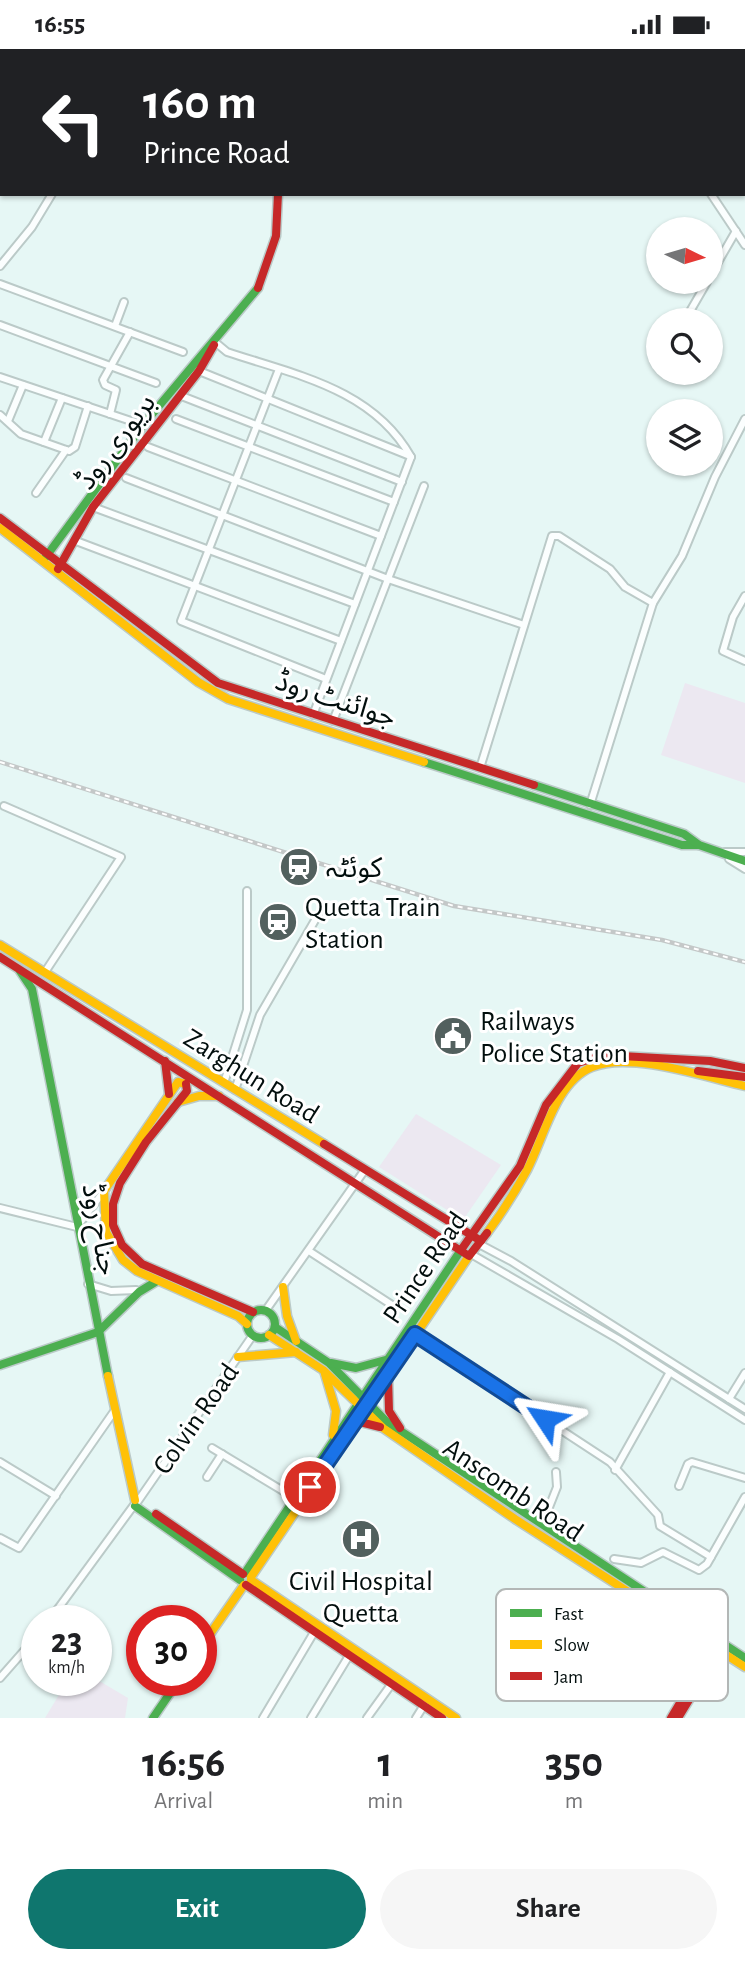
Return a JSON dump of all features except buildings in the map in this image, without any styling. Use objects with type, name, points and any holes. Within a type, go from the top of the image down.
[{"type":"main road","name":"بریوری روڈ","points":[[45,558],[143,425],[256,293],[276,236],[278,196]]},
{"type":"main road","name":"بریوری روڈ","points":[[59,568],[93,506],[199,371],[215,342]]},
{"type":"main road","name":"جوائنٹ روڈ","points":[[0,517],[45,558]]},
{"type":"main road","name":"جوائنٹ روڈ","points":[[0,528],[218,683],[684,834],[699,845],[744,861]]},
{"type":"main road","name":"جوائنٹ روڈ","points":[[59,568],[213,692],[682,845],[699,845]]},
{"type":"main road","name":"Zarghun Road","points":[[0,945],[480,1242]]},
{"type":"main road","name":"Zarghun Road","points":[[0,957],[470,1255]]},
{"type":"main road","name":"جناح روڈ","points":[[19,969],[32,989],[97,1332],[136,1503]]},
{"type":"main road","name":"Prince Road","points":[[367,1399],[389,1359],[520,1166],[546,1105],[578,1063],[604,1055],[673,1066]]},
{"type":"main road","points":[[164,1061],[169,1094]]},
{"type":"main road","points":[[673,1066],[710,1062],[744,1074]]},
{"type":"main road","name":"Prince Road","points":[[246,1579],[293,1497],[330,1444],[388,1375],[480,1242],[527,1169],[555,1109],[583,1072],[604,1064],[673,1066]]},
{"type":"main road","points":[[673,1066],[744,1074]]},
{"type":"main road","points":[[673,1066],[745,1086]]},
{"type":"main road","points":[[178,1082],[186,1084],[187,1091],[176,1102],[113,1193],[111,1216],[114,1233],[128,1255],[142,1264],[253,1312],[266,1310],[274,1317],[275,1327],[269,1335],[253,1335],[247,1324],[238,1316],[137,1271],[112,1245],[103,1216],[104,1191],[169,1094],[178,1082]]},
{"type":"main road","points":[[176,1102],[199,1096],[219,1096]]},
{"type":"main road","points":[[0,1365],[97,1332],[108,1326],[136,1290],[157,1280]]},
{"type":"main road","points":[[283,1287],[287,1317],[296,1341]]},
{"type":"main road","points":[[247,1324],[253,1312]]},
{"type":"main road","name":"Anscomb Road","points":[[275,1327],[367,1399],[387,1422],[636,1589]]},
{"type":"main road","name":"Anscomb Road","points":[[269,1335],[326,1366],[383,1428],[515,1519],[628,1589]]},
{"type":"main road","points":[[238,1357],[296,1352]]},
{"type":"main road","points":[[330,1444],[338,1411],[326,1366],[356,1368],[389,1359]]},
{"type":"main road","points":[[388,1375],[389,1411],[403,1433]]},
{"type":"main road","name":"Prince Road","points":[[217,1623],[356,1420],[361,1406]]},
{"type":"main road","points":[[356,1420],[383,1428]]},
{"type":"main road","points":[[136,1503],[394,1681],[456,1718]]},
{"type":"main road","name":"Anscomb Road","points":[[728,1650],[745,1658]]},
{"type":"main road","name":"Anscomb Road","points":[[728,1653],[745,1667]]},
{"type":"main road","points":[[153,1718],[168,1696]]},
{"type":"main road","points":[[671,1718],[682,1701]]},
{"type":"main road","points":[[678,1718],[688,1701]]},
{"type":"main road","points":[[426,1702],[442,1718]]},
{"type":"street","points":[[0,266],[32,227],[51,196]]},
{"type":"street","points":[[711,196],[745,245]]},
{"type":"street","points":[[723,254],[736,231]]},
{"type":"street","points":[[0,284],[183,352]]},
{"type":"street","points":[[115,326],[124,302]]},
{"type":"street","points":[[0,325],[156,383]]},
{"type":"street","points":[[110,414],[116,390],[103,383],[109,367],[130,332]]},
{"type":"street","points":[[215,342],[227,352],[279,369],[366,404],[382,418],[411,457]]},
{"type":"street","points":[[279,369],[181,621],[326,679]]},
{"type":"street","points":[[199,371],[411,457]]},
{"type":"street","points":[[0,377],[143,425]]},
{"type":"street","points":[[8,421],[23,385]]},
{"type":"street","points":[[178,395],[402,482]]},
{"type":"street","points":[[44,442],[62,398]]},
{"type":"street","points":[[36,493],[66,450],[75,447],[89,406]]},
{"type":"street","points":[[0,415],[21,434],[66,450]]},
{"type":"street","points":[[176,419],[394,502]]},
{"type":"street","points":[[587,814],[653,603],[682,556],[715,477],[745,419]]},
{"type":"street","points":[[148,446],[381,536]]},
{"type":"street","points":[[313,715],[411,457]]},
{"type":"street","points":[[126,478],[388,579],[524,625]]},
{"type":"street","points":[[333,721],[424,486]]},
{"type":"street","points":[[93,506],[355,604]]},
{"type":"street","points":[[480,768],[552,536],[559,536],[610,569],[625,587],[653,603]]},
{"type":"street","points":[[76,541],[341,641]]},
{"type":"street","points":[[745,597],[733,617],[723,651],[745,661]]},
{"type":"street","points":[[4,806],[121,857],[45,972]]},
{"type":"street","points":[[224,1085],[247,1010],[247,891]]},
{"type":"street","points":[[235,1092],[260,1015],[318,915]]},
{"type":"street","points":[[266,1310],[364,1171]]},
{"type":"street","points":[[0,1208],[77,1227],[104,1191]]},
{"type":"street","name":"Zarghun Road","points":[[480,1242],[745,1409]]},
{"type":"street","points":[[309,1251],[392,1305]]},
{"type":"street","name":"Zarghun Road","points":[[470,1255],[506,1271],[745,1420]]},
{"type":"street","points":[[88,1284],[111,1291],[136,1290]]},
{"type":"street","points":[[415,1334],[610,1462],[658,1515],[660,1526],[711,1557]]},
{"type":"street","name":"Colvin Road","points":[[61,1605],[136,1503],[253,1335]]},
{"type":"street","points":[[615,1470],[670,1372]]},
{"type":"street","points":[[729,1399],[745,1373]]},
{"type":"street","points":[[0,1538],[20,1552],[115,1410]]},
{"type":"street","points":[[212,1448],[293,1497]]},
{"type":"street","points":[[207,1477],[222,1454]]},
{"type":"street","points":[[0,1462],[56,1496]]},
{"type":"street","points":[[679,1486],[688,1464],[692,1462],[745,1478]]},
{"type":"street","points":[[542,1525],[557,1487],[556,1472]]},
{"type":"street","points":[[614,1559],[641,1563],[663,1552],[699,1570],[711,1557],[745,1497]]},
{"type":"street","points":[[263,1718],[317,1628]]},
{"type":"street","points":[[310,1718],[351,1651]]},
{"type":"street","points":[[0,1678],[21,1654]]},
{"type":"street","points":[[367,1718],[394,1681]]},
{"type":"street","points":[[416,1718],[426,1702]]},
{"type":"shaded area","points":[[685,683],[745,703],[745,783],[661,755]]},
{"type":"shaded area","points":[[416,1114],[501,1165],[463,1220],[379,1167]]},
{"type":"shaded area","points":[[112,1688],[128,1698],[125,1718],[45,1718],[58,1696],[112,1696]]},
{"type":"railway","points":[[0,762],[454,906],[662,940],[745,962]]},
{"type":"traffic: fast","points":[[45,558],[143,425],[258,288]]},
{"type":"traffic: fast","points":[[424,762],[682,845],[698,845]]},
{"type":"traffic: fast","points":[[534,785],[684,834],[699,845],[745,861]]},
{"type":"traffic: fast","points":[[20,971],[32,989],[108,1376]]},
{"type":"traffic: fast","points":[[245,1573],[461,1250]]},
{"type":"traffic: fast","points":[[0,1365],[98,1332],[139,1292],[157,1281]]},
{"type":"traffic: fast","points":[[261,1310],[271,1314],[275,1324],[271,1334],[261,1338],[251,1334],[247,1324],[251,1314],[261,1310]]},
{"type":"traffic: fast","points":[[275,1327],[329,1363],[387,1422],[640,1589]]},
{"type":"traffic: fast","points":[[331,1363],[356,1368],[389,1359]]},
{"type":"traffic: fast","points":[[135,1506],[240,1580]]},
{"type":"traffic: fast","points":[[728,1647],[745,1658]]},
{"type":"traffic: fast","points":[[153,1718],[168,1696]]},
{"type":"traffic: slow","points":[[0,528],[198,682],[228,699],[424,762]]},
{"type":"traffic: slow","points":[[0,945],[324,1144]]},
{"type":"traffic: slow","points":[[487,1233],[527,1170],[560,1098],[579,1074],[592,1067],[626,1062],[668,1067],[745,1086]]},
{"type":"traffic: slow","points":[[186,1084],[178,1082],[104,1191],[106,1232],[123,1260],[137,1271],[238,1316],[247,1324]]},
{"type":"traffic: slow","points":[[178,1102],[199,1096],[219,1096]]},
{"type":"traffic: slow","points":[[251,1577],[469,1256]]},
{"type":"traffic: slow","points":[[283,1287],[287,1316],[296,1341]]},
{"type":"traffic: slow","points":[[269,1335],[323,1370],[383,1428],[515,1519],[624,1589]]},
{"type":"traffic: slow","points":[[238,1357],[296,1352]]},
{"type":"traffic: slow","points":[[325,1374],[336,1411],[333,1435]]},
{"type":"traffic: slow","points":[[108,1376],[135,1500]]},
{"type":"traffic: slow","points":[[251,1580],[456,1718]]},
{"type":"traffic: slow","points":[[217,1624],[244,1585]]},
{"type":"traffic: slow","points":[[728,1656],[745,1667]]},
{"type":"traffic: jam","points":[[258,288],[276,236],[278,196]]},
{"type":"traffic: jam","points":[[58,569],[93,507],[199,371],[214,345]]},
{"type":"traffic: jam","points":[[0,518],[218,683],[534,785]]},
{"type":"traffic: jam","points":[[0,957],[469,1256],[487,1233]]},
{"type":"traffic: jam","points":[[461,1250],[520,1166],[546,1105],[578,1063],[604,1055],[710,1061],[745,1068]]},
{"type":"traffic: jam","points":[[165,1061],[169,1094]]},
{"type":"traffic: jam","points":[[698,1071],[745,1077]]},
{"type":"traffic: jam","points":[[186,1084],[187,1091],[146,1142],[120,1183],[113,1204],[113,1225],[122,1245],[142,1264],[253,1312]]},
{"type":"traffic: jam","points":[[324,1144],[481,1241]]},
{"type":"traffic: jam","points":[[388,1375],[389,1411],[400,1428]]},
{"type":"traffic: jam","points":[[356,1421],[380,1427]]},
{"type":"traffic: jam","points":[[156,1514],[243,1574]]},
{"type":"traffic: jam","points":[[246,1585],[442,1718]]},
{"type":"traffic: jam","points":[[671,1718],[681,1701]]},
{"type":"traffic: jam","points":[[678,1718],[688,1701]]},
{"type":"place","name":"کوئٹہ","points":[[299,867]]},
{"type":"place","name":"Quetta Train Station","points":[[278,922]]},
{"type":"place","name":"Railways Police Station","points":[[453,1036]]},
{"type":"place","name":"Civil Hospital Quetta","points":[[361,1539]]},
{"type":"route","points":[[310,1487],[415,1334],[545,1419]]}]
